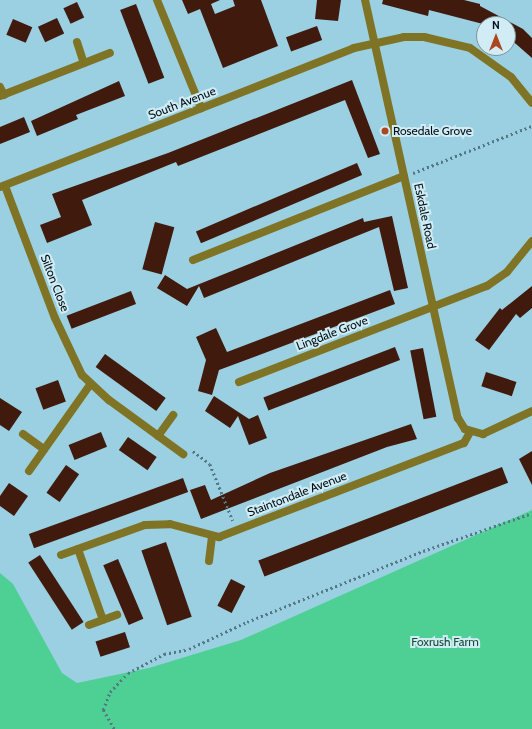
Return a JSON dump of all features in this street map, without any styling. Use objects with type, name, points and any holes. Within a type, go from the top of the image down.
[{"type":"street","points":[[157,0],[201,108]]},
{"type":"street","name":"Eskdale Road","points":[[365,0],[458,418],[470,432]]},
{"type":"street","name":"South Avenue","points":[[2,186],[354,48],[404,37],[424,37],[470,48],[511,77],[532,103]]},
{"type":"street","points":[[77,42],[84,63]]},
{"type":"street","points":[[0,87],[2,96],[110,53]]},
{"type":"street","points":[[193,260],[404,176]]},
{"type":"street","name":"Silton Close","points":[[2,186],[70,352],[90,385],[183,454]]},
{"type":"street","name":"Lingdale Grove","points":[[240,382],[487,286],[507,272],[532,241]]},
{"type":"street","points":[[29,471],[90,385]]},
{"type":"street","points":[[470,432],[490,433],[532,411]]},
{"type":"street","points":[[158,436],[173,415]]},
{"type":"street","name":"Staintondale Avenue","points":[[212,537],[236,531],[464,443],[470,432]]},
{"type":"street","points":[[23,434],[44,449]]},
{"type":"street","points":[[61,555],[145,525],[170,524],[212,537],[209,561]]},
{"type":"street","points":[[78,549],[103,620]]},
{"type":"street","points":[[89,625],[117,615]]},
{"type":"path","points":[[404,176],[532,126]]},
{"type":"path","points":[[183,454],[187,447],[210,464],[236,531]]},
{"type":"path","points":[[114,729],[103,710],[110,692],[128,673],[164,654],[189,649],[260,616],[423,551],[532,513]]},
{"type":"green space","name":"Foxrush Farm","points":[[532,510],[532,729],[0,729],[0,573],[13,584],[62,673],[77,683],[149,668],[241,640]]},
{"type":"building","points":[[182,0],[220,0],[211,4],[215,14],[235,6],[233,0],[261,0],[278,46],[223,68],[200,9],[188,14]]},
{"type":"building","points":[[317,0],[341,0],[338,21],[315,19]]},
{"type":"building","points":[[383,0],[464,0],[480,4],[480,6],[499,16],[476,16],[476,22],[429,10],[428,16],[382,4]]},
{"type":"building","points":[[77,2],[84,17],[71,24],[63,8]]},
{"type":"building","points":[[136,4],[164,78],[148,84],[120,10]]},
{"type":"building","points":[[57,18],[64,33],[45,42],[38,27]]},
{"type":"building","points":[[13,19],[32,27],[26,43],[6,35]]},
{"type":"building","points":[[516,25],[523,29],[532,38],[532,58],[516,44]]},
{"type":"building","points":[[317,26],[322,40],[291,51],[286,37]]},
{"type":"building","points":[[352,80],[380,154],[368,158],[345,100],[178,166],[176,162],[82,200],[92,225],[47,243],[40,225],[61,217],[52,194],[168,153]]},
{"type":"building","points":[[119,81],[125,96],[76,115],[78,119],[37,136],[31,121]]},
{"type":"building","points":[[24,117],[30,132],[0,144],[0,127]]},
{"type":"building","points":[[357,163],[362,175],[201,243],[196,231]]},
{"type":"building","points":[[392,216],[408,288],[394,291],[379,227],[204,298],[199,286],[187,306],[157,288],[165,275],[187,289],[363,218],[364,222]]},
{"type":"building","points":[[155,222],[174,227],[162,275],[142,269]]},
{"type":"building","points":[[532,286],[532,308],[520,318],[516,314],[489,350],[475,340],[500,308],[502,310]]},
{"type":"building","points":[[390,290],[395,304],[219,370],[212,395],[198,391],[206,360],[196,337],[216,328],[227,352]]},
{"type":"building","points":[[131,291],[136,304],[72,329],[67,316]]},
{"type":"building","points":[[395,347],[400,360],[268,411],[263,398]]},
{"type":"building","points":[[423,348],[436,417],[424,419],[410,350]]},
{"type":"building","points":[[105,354],[166,398],[156,411],[96,367]]},
{"type":"building","points":[[486,372],[516,382],[512,396],[481,386]]},
{"type":"building","points":[[58,380],[66,402],[43,410],[35,388]]},
{"type":"building","points":[[214,396],[249,419],[258,415],[267,438],[249,445],[238,416],[230,428],[205,411]]},
{"type":"building","points":[[0,398],[22,412],[9,431],[0,425]]},
{"type":"building","points":[[411,424],[417,439],[387,447],[201,519],[190,490],[205,485],[211,500],[270,473]]},
{"type":"building","points":[[101,432],[107,447],[75,460],[69,445]]},
{"type":"building","points":[[128,437],[157,457],[147,470],[119,450]]},
{"type":"building","points":[[532,451],[532,485],[519,459]]},
{"type":"building","points":[[66,465],[79,474],[60,502],[46,493]]},
{"type":"building","points":[[502,467],[508,483],[264,576],[258,561]]},
{"type":"building","points":[[183,478],[188,492],[34,548],[29,534]]},
{"type":"building","points":[[9,483],[28,496],[14,516],[0,506],[0,496]]},
{"type":"building","points":[[166,542],[192,617],[167,625],[141,550]]},
{"type":"building","points":[[40,555],[84,622],[72,630],[28,563]]},
{"type":"building","points":[[118,559],[143,619],[129,625],[103,565]]},
{"type":"building","points":[[231,579],[245,586],[232,613],[217,606]]},
{"type":"building","points":[[125,632],[130,647],[100,657],[96,642]]},
{"type":"place","name":"Rosedale Grove","points":[[385,131]]}]
